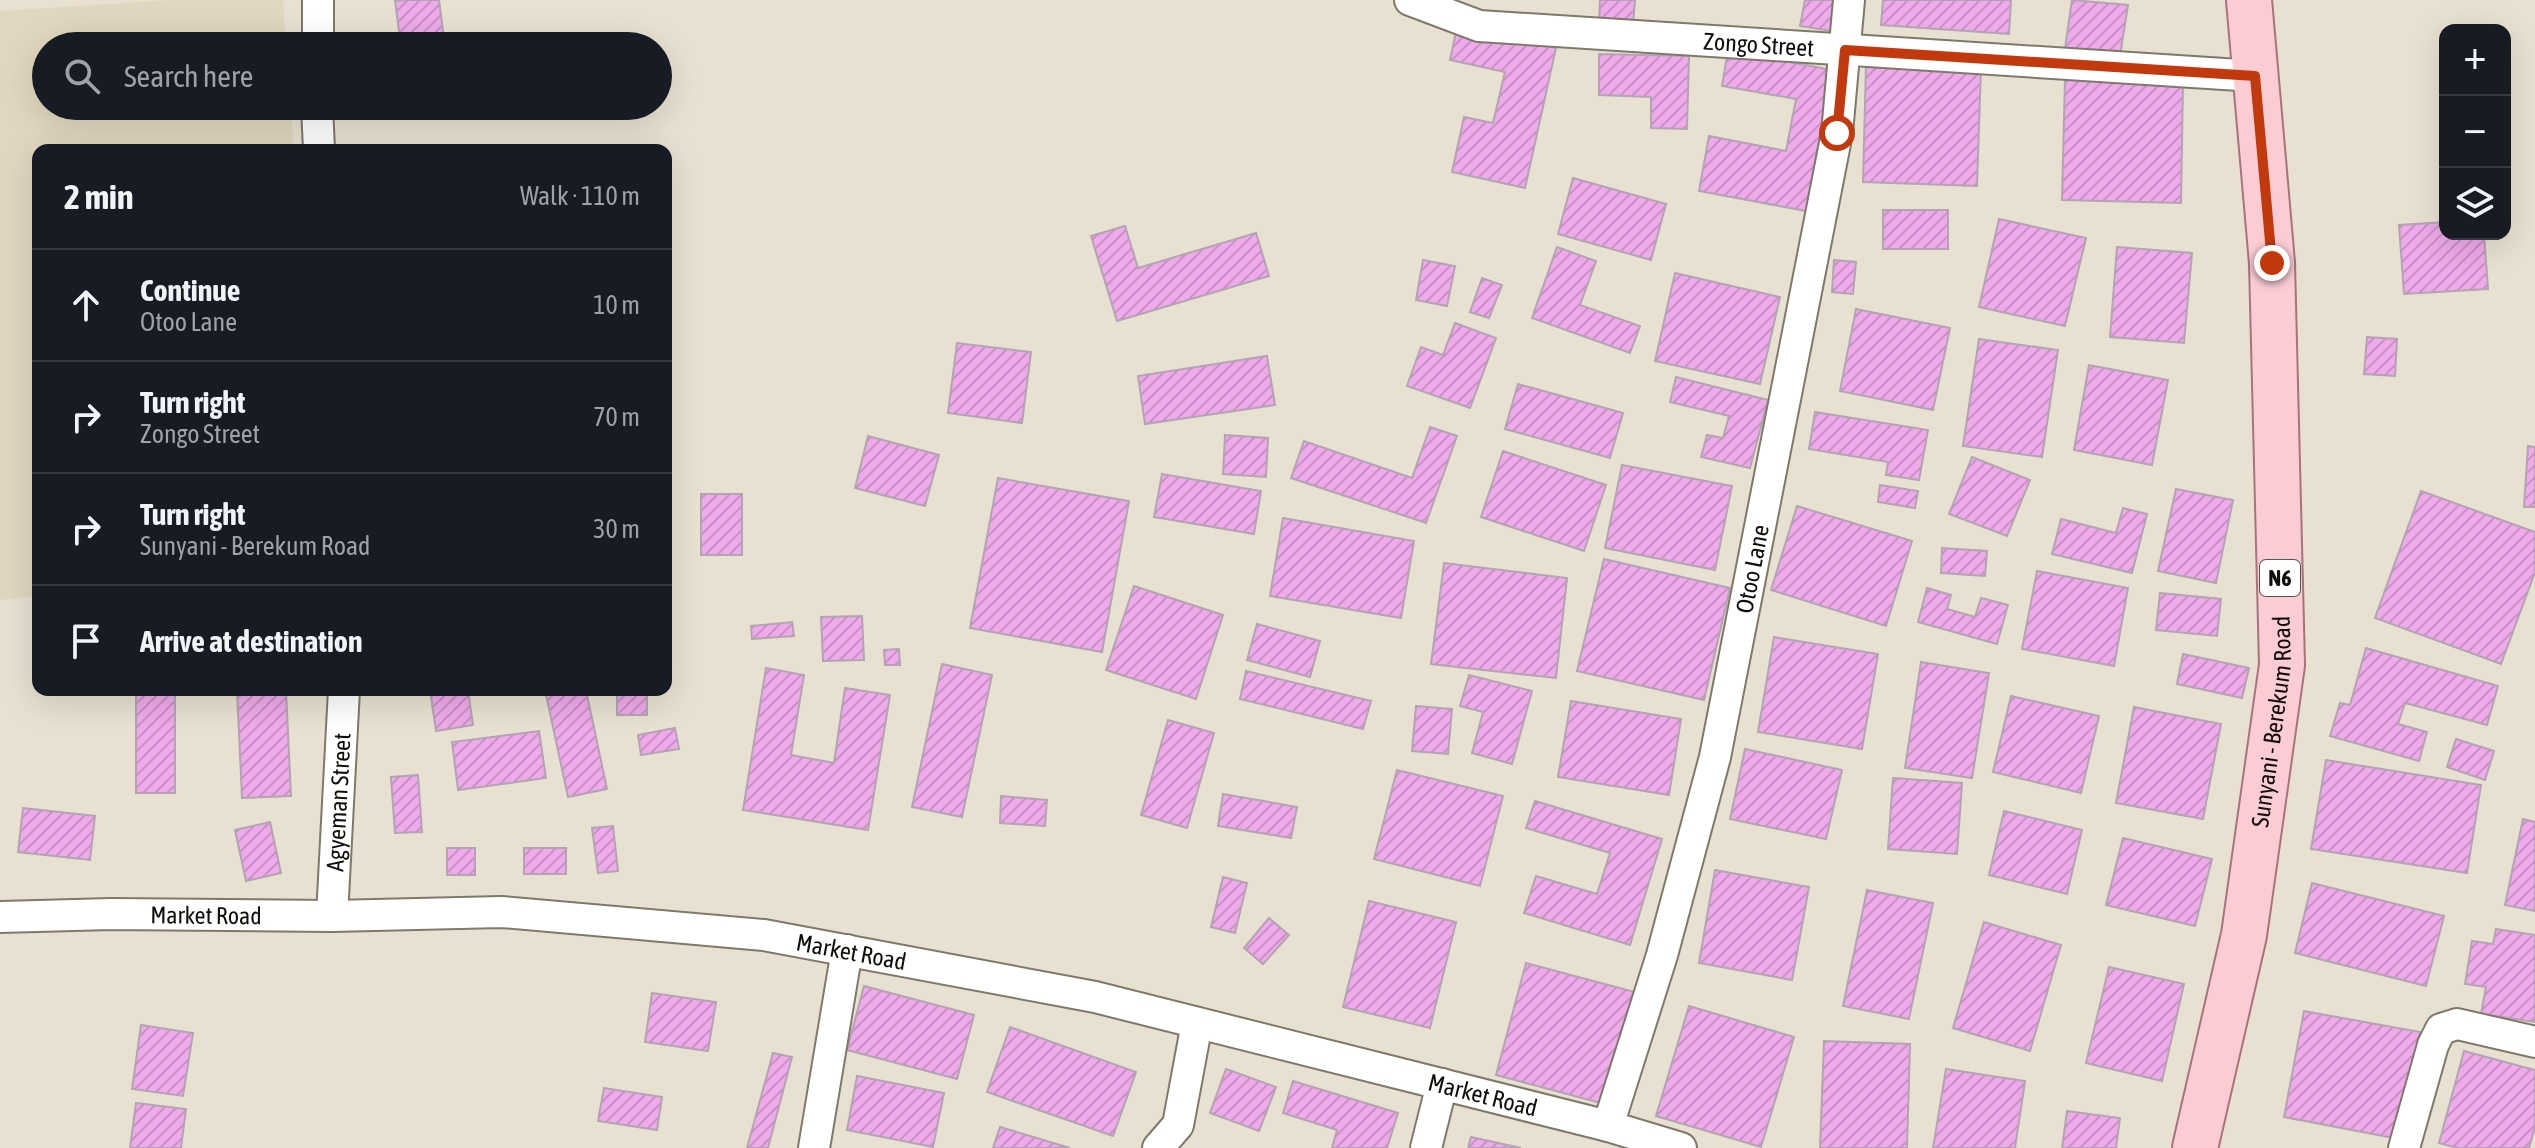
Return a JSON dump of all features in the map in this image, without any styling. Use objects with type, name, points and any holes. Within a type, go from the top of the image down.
[{"type":"main road","name":"Sunyani - Berekum Road","points":[[2195,1148],[2244,935],[2282,665],[2272,263],[2249,0]]},
{"type":"street","points":[[318,0],[318,32]]},
{"type":"street","name":"Zongo Street","points":[[1410,0],[1479,26],[2255,76]]},
{"type":"street","name":"Otoo Lane","points":[[1623,1136],[1662,955],[1715,757],[1837,133],[1849,0]]},
{"type":"street","points":[[318,120],[319,144]]},
{"type":"street","name":"Agyeman Street","points":[[332,916],[344,696]]},
{"type":"street","name":"Market Road","points":[[0,917],[502,912],[764,935],[1095,997],[1442,1084],[1623,1136],[1681,1148]]},
{"type":"street","points":[[814,1148],[847,950]]},
{"type":"street","points":[[1158,1148],[1178,1125],[1197,1023]]},
{"type":"street","points":[[2404,1148],[2433,1045],[2441,1029],[2457,1024],[2535,1042]]},
{"type":"street","points":[[1426,1148],[1442,1084]]},
{"type":"shaded area","points":[[171,0],[283,0],[285,32],[32,32],[32,120],[292,120],[294,144],[32,144],[32,597],[0,600],[0,11]]},
{"type":"building","points":[[439,0],[443,32],[399,32],[395,1]]},
{"type":"building","points":[[1600,0],[1635,0],[1633,25],[1599,23]]},
{"type":"building","points":[[1805,0],[1837,0],[1832,31],[1800,26]]},
{"type":"building","points":[[1883,0],[2011,0],[2009,34],[1881,25]]},
{"type":"building","points":[[2072,0],[2128,5],[2120,56],[2065,48]]},
{"type":"building","points":[[1457,27],[1556,48],[1525,188],[1452,172],[1464,117],[1493,123],[1505,72],[1450,60]]},
{"type":"building","points":[[1728,50],[1832,70],[1806,211],[1699,191],[1709,136],[1786,151],[1796,99],[1722,86]]},
{"type":"building","points":[[1599,54],[1689,56],[1687,129],[1651,128],[1651,97],[1599,95]]},
{"type":"building","points":[[1866,65],[1981,68],[1977,186],[1863,182]]},
{"type":"building","points":[[2065,79],[2183,82],[2181,203],[2062,200]]},
{"type":"building","points":[[1573,178],[1666,204],[1651,260],[1558,234]]},
{"type":"building","points":[[1883,210],[1948,210],[1948,249],[1883,249]]},
{"type":"building","points":[[1999,219],[2086,238],[2065,326],[1979,307]]},
{"type":"building","points":[[2439,222],[2439,240],[2484,240],[2488,289],[2404,294],[2399,225]]},
{"type":"building","points":[[1125,226],[1138,268],[1256,233],[1269,276],[1117,321],[1091,236]]},
{"type":"building","points":[[1557,247],[1596,261],[1580,305],[1640,326],[1630,353],[1532,318]]},
{"type":"building","points":[[2117,247],[2192,253],[2184,343],[2110,337]]},
{"type":"building","points":[[1423,260],[1455,266],[1447,306],[1416,300]]},
{"type":"building","points":[[1834,260],[1856,262],[1853,294],[1832,292]]},
{"type":"building","points":[[1675,273],[1780,297],[1760,384],[1655,361]]},
{"type":"building","points":[[1482,278],[1502,285],[1489,318],[1470,312]]},
{"type":"building","points":[[1856,309],[1950,328],[1933,410],[1840,391]]},
{"type":"building","points":[[1455,323],[1496,338],[1470,408],[1407,386],[1421,347],[1443,355]]},
{"type":"building","points":[[2367,337],[2397,339],[2395,376],[2364,374]]},
{"type":"building","points":[[1979,339],[2058,350],[2042,457],[1963,446]]},
{"type":"building","points":[[957,343],[1031,352],[1022,423],[948,413]]},
{"type":"building","points":[[1267,356],[1275,405],[1145,424],[1138,376]]},
{"type":"building","points":[[2089,365],[2168,380],[2152,465],[2074,450]]},
{"type":"building","points":[[1676,377],[1768,400],[1750,468],[1701,457],[1707,435],[1723,438],[1729,416],[1670,402]]},
{"type":"building","points":[[1518,384],[1623,413],[1610,458],[1505,429]]},
{"type":"building","points":[[1815,412],[1928,430],[1919,480],[1886,475],[1888,462],[1809,449]]},
{"type":"building","points":[[1430,427],[1457,436],[1426,523],[1291,478],[1304,441],[1412,478]]},
{"type":"building","points":[[1225,435],[1268,438],[1266,477],[1223,474]]},
{"type":"building","points":[[868,436],[939,455],[925,506],[855,488]]},
{"type":"building","points":[[2528,446],[2535,447],[2535,507],[2524,507]]},
{"type":"building","points":[[1503,451],[1606,485],[1584,551],[1481,517]]},
{"type":"building","points":[[1972,457],[2030,480],[2007,536],[1949,514]]},
{"type":"building","points":[[1622,465],[1732,486],[1715,570],[1605,548]]},
{"type":"building","points":[[1162,474],[1261,491],[1254,534],[1154,517]]},
{"type":"building","points":[[998,478],[1129,501],[1102,652],[970,628]]},
{"type":"building","points":[[1880,485],[1918,491],[1915,508],[1878,502]]},
{"type":"building","points":[[2176,489],[2233,500],[2216,583],[2158,571]]},
{"type":"building","points":[[2421,491],[2535,532],[2535,572],[2501,664],[2375,618]]},
{"type":"building","points":[[701,494],[742,494],[742,555],[701,555]]},
{"type":"building","points":[[1797,506],[1912,541],[1886,626],[1771,590]]},
{"type":"building","points":[[2123,508],[2147,514],[2132,573],[2052,554],[2061,519],[2116,533]]},
{"type":"building","points":[[1283,518],[1414,541],[1401,618],[1270,596]]},
{"type":"building","points":[[1942,548],[1987,551],[1985,576],[1941,573]]},
{"type":"building","points":[[1604,559],[1730,588],[1704,700],[1577,671]]},
{"type":"building","points":[[1444,563],[1567,578],[1556,678],[1431,664]]},
{"type":"building","points":[[2037,571],[2128,588],[2114,666],[2022,649]]},
{"type":"building","points":[[1134,586],[1223,615],[1196,699],[1106,670]]},
{"type":"building","points":[[1927,588],[1951,595],[1947,609],[1975,617],[1981,598],[2008,605],[1997,644],[1918,622]]},
{"type":"building","points":[[2160,593],[2221,599],[2217,636],[2156,630]]},
{"type":"building","points":[[862,616],[864,660],[823,661],[821,617]]},
{"type":"building","points":[[792,622],[794,636],[752,639],[751,626]]},
{"type":"building","points":[[1257,624],[1320,641],[1310,677],[1247,660]]},
{"type":"building","points":[[1774,637],[1878,654],[1862,749],[1758,732]]},
{"type":"building","points":[[2366,648],[2498,686],[2487,725],[2405,703],[2398,724],[2427,732],[2419,761],[2330,736],[2340,703],[2350,705]]},
{"type":"building","points":[[899,649],[900,665],[885,665],[884,650]]},
{"type":"building","points":[[2183,654],[2249,668],[2242,698],[2177,684]]},
{"type":"building","points":[[1921,662],[1989,673],[1972,778],[1905,768]]},
{"type":"building","points":[[942,664],[992,675],[962,817],[912,807]]},
{"type":"building","points":[[766,668],[804,675],[791,755],[834,763],[845,688],[890,695],[868,830],[743,810]]},
{"type":"building","points":[[1246,671],[1371,701],[1363,729],[1240,699]]},
{"type":"building","points":[[1469,675],[1532,691],[1512,764],[1472,753],[1483,712],[1460,706]]},
{"type":"building","points":[[136,696],[175,696],[175,793],[136,793]]},
{"type":"building","points":[[237,696],[286,696],[291,796],[242,798]]},
{"type":"building","points":[[431,696],[469,696],[473,725],[436,731]]},
{"type":"building","points":[[546,696],[587,696],[607,789],[568,797]]},
{"type":"building","points":[[617,696],[647,696],[647,715],[617,715]]},
{"type":"building","points":[[2011,696],[2099,716],[2081,793],[1993,772]]},
{"type":"building","points":[[1571,701],[1681,719],[1669,795],[1558,777]]},
{"type":"building","points":[[1416,706],[1452,709],[1448,754],[1412,751]]},
{"type":"building","points":[[2134,707],[2221,724],[2203,819],[2116,803]]},
{"type":"building","points":[[1168,720],[1214,733],[1187,828],[1141,815]]},
{"type":"building","points":[[675,728],[679,749],[641,755],[638,735]]},
{"type":"building","points":[[539,731],[546,778],[458,790],[452,742]]},
{"type":"building","points":[[2456,739],[2494,751],[2485,780],[2447,767]]},
{"type":"building","points":[[1745,749],[1842,770],[1826,839],[1730,819]]},
{"type":"building","points":[[2326,760],[2481,785],[2467,873],[2311,849]]},
{"type":"building","points":[[1397,770],[1503,796],[1480,886],[1374,859]]},
{"type":"building","points":[[418,775],[422,832],[395,833],[391,777]]},
{"type":"building","points":[[1893,778],[1962,783],[1957,854],[1888,849]]},
{"type":"building","points":[[1223,794],[1297,807],[1291,838],[1218,826]]},
{"type":"building","points":[[1001,796],[1047,800],[1045,826],[1000,823]]},
{"type":"building","points":[[1535,801],[1662,839],[1630,945],[1524,913],[1536,876],[1597,894],[1610,853],[1526,828]]},
{"type":"building","points":[[23,808],[95,816],[90,860],[18,852]]},
{"type":"building","points":[[2004,811],[2082,830],[2067,894],[1989,875]]},
{"type":"building","points":[[2523,819],[2535,822],[2535,911],[2505,905]]},
{"type":"building","points":[[270,822],[281,873],[246,881],[235,830]]},
{"type":"building","points":[[613,826],[618,871],[598,873],[592,828]]},
{"type":"building","points":[[2123,838],[2212,859],[2195,926],[2106,905]]},
{"type":"building","points":[[447,848],[475,848],[475,875],[447,875]]},
{"type":"building","points":[[524,848],[566,848],[566,874],[524,874]]},
{"type":"building","points":[[1715,870],[1809,887],[1792,980],[1699,963]]},
{"type":"building","points":[[1223,877],[1247,883],[1235,933],[1211,927]]},
{"type":"building","points":[[2312,883],[2444,916],[2426,986],[2295,953]]},
{"type":"building","points":[[1867,890],[1933,903],[1909,1019],[1843,1006]]},
{"type":"building","points":[[1369,901],[1456,922],[1430,1028],[1343,1007]]},
{"type":"building","points":[[1269,918],[1289,935],[1263,964],[1244,948]]},
{"type":"building","points":[[1984,922],[2061,945],[2030,1051],[1953,1028]]},
{"type":"building","points":[[2496,929],[2535,935],[2535,1022],[2481,1014],[2486,987],[2465,984],[2472,941],[2493,944]]},
{"type":"building","points":[[1526,963],[1638,993],[1608,1105],[1496,1075]]},
{"type":"building","points":[[2109,967],[2184,984],[2162,1081],[2086,1063]]},
{"type":"building","points":[[864,986],[974,1015],[957,1079],[847,1050]]},
{"type":"building","points":[[652,993],[716,1002],[708,1051],[645,1042]]},
{"type":"building","points":[[1689,1006],[1794,1037],[1761,1147],[1656,1116]]},
{"type":"building","points":[[2304,1011],[2420,1032],[2399,1139],[2284,1117]]},
{"type":"building","points":[[141,1025],[193,1033],[183,1096],[132,1089]]},
{"type":"building","points":[[1010,1027],[1136,1072],[1113,1136],[987,1092]]},
{"type":"building","points":[[1824,1041],[1910,1044],[1907,1148],[1820,1148]]},
{"type":"building","points":[[2464,1051],[2535,1070],[2535,1127],[2529,1148],[2458,1148],[2439,1143]]},
{"type":"building","points":[[773,1053],[792,1057],[768,1148],[747,1148]]},
{"type":"building","points":[[1226,1069],[1276,1087],[1259,1131],[1210,1113]]},
{"type":"building","points":[[1946,1069],[2025,1081],[2015,1148],[1933,1148]]},
{"type":"building","points":[[857,1076],[944,1093],[933,1147],[847,1130]]},
{"type":"building","points":[[1293,1081],[1398,1113],[1387,1148],[1332,1148],[1337,1130],[1283,1113]]},
{"type":"building","points":[[604,1088],[662,1097],[657,1130],[598,1121]]},
{"type":"building","points":[[136,1103],[186,1109],[181,1148],[130,1148]]},
{"type":"building","points":[[2067,1111],[2120,1118],[2116,1148],[2062,1148]]},
{"type":"building","points":[[1000,1127],[1070,1148],[993,1148]]},
{"type":"building","points":[[1471,1137],[1521,1148],[1468,1148]]},
{"type":"route","points":[[1837,133],[1845,50],[2255,76],[2272,263]]}]
